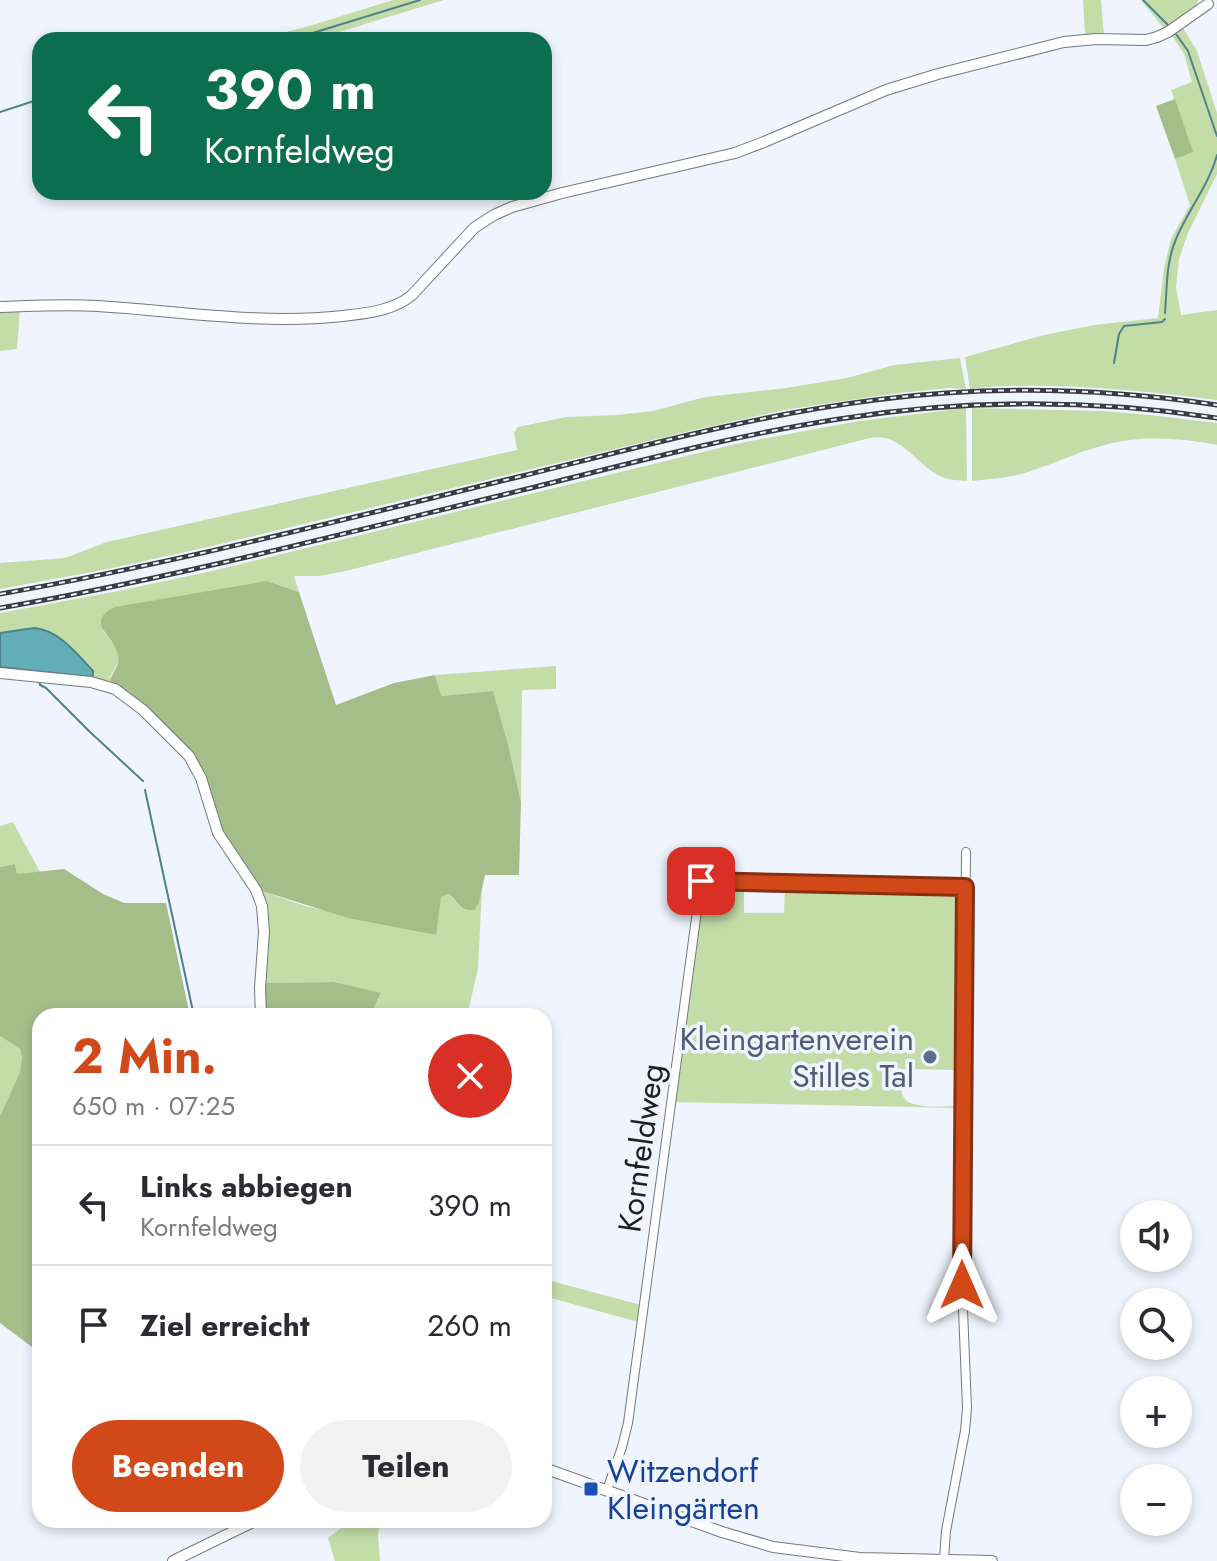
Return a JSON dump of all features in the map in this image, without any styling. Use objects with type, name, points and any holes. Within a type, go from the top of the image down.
[{"type":"street","points":[[552,196],[735,153],[910,82],[1056,44],[1084,40],[1146,40],[1172,30],[1210,4]]},
{"type":"street","points":[[0,307],[88,306],[274,319],[333,317],[384,310],[412,295],[467,234],[480,224],[512,207],[537,200]]},
{"type":"street","points":[[0,673],[101,684],[121,693],[157,723],[189,756],[201,778],[218,833],[256,890],[262,906],[261,1008]]},
{"type":"street","points":[[944,1559],[967,1408],[962,1285],[966,852]]},
{"type":"street","name":"Kornfeldweg","points":[[607,1490],[628,1423],[701,881],[965,887]]},
{"type":"street","points":[[552,1471],[730,1535],[773,1547],[860,1558],[992,1561]]},
{"type":"street","points":[[173,1561],[241,1528]]},
{"type":"green space","points":[[393,0],[444,0],[339,32],[286,32]]},
{"type":"green space","points":[[1083,0],[1101,0],[1104,36],[1085,36]]},
{"type":"green space","points":[[1141,0],[1198,0],[1197,7],[1165,30]]},
{"type":"green space","points":[[1182,26],[1197,51],[1217,113],[1217,174],[1188,233],[1179,259],[1176,287],[1181,315],[1217,310],[1217,400],[1086,387],[970,389],[965,357],[1044,335],[1094,325],[1158,318],[1171,239],[1190,205],[1175,159],[1192,152],[1171,90],[1192,82],[1184,54],[1171,34]]},
{"type":"green space","points":[[1175,99],[1193,152],[1175,159],[1156,106]]},
{"type":"green space","points":[[0,310],[20,310],[17,349],[0,351]]},
{"type":"green space","points":[[960,358],[966,389],[898,393],[784,410],[208,547],[0,589],[0,563],[65,558],[107,542],[517,450],[514,433],[518,427],[566,417],[653,411],[705,397],[786,388],[847,378],[894,365]]},
{"type":"green space","points":[[966,408],[967,481],[939,476],[889,439],[870,438],[346,571],[294,576],[299,592],[267,581],[103,631],[116,648],[119,660],[110,677],[113,683],[0,669],[93,675],[66,644],[34,628],[0,633],[0,613],[212,571],[740,443],[859,421]]},
{"type":"green space","points":[[972,408],[1103,411],[1217,423],[1217,445],[1175,439],[1132,440],[1094,448],[1021,474],[972,481]]},
{"type":"green space","points":[[267,581],[299,592],[336,705],[394,683],[435,675],[441,696],[493,691],[521,802],[519,875],[485,875],[479,903],[474,910],[461,907],[448,894],[441,897],[436,935],[348,918],[262,891],[220,832],[192,753],[145,707],[110,680],[118,656],[101,624],[106,613],[115,607]]},
{"type":"green space","points":[[556,666],[556,689],[522,690],[521,802],[493,691],[440,696],[435,675]]},
{"type":"green space","points":[[13,822],[40,872],[17,875],[15,864],[0,867],[0,826]]},
{"type":"green space","points":[[15,864],[17,874],[64,869],[103,894],[124,903],[166,903],[188,1008],[32,1008],[32,1347],[0,1323],[0,1116],[20,1072],[22,1057],[20,1049],[0,1036],[0,867]]},
{"type":"green space","points":[[708,883],[744,883],[744,913],[784,913],[785,887],[958,890],[963,898],[960,1092],[954,1091],[954,1070],[903,1069],[901,1086],[903,1096],[912,1103],[960,1108],[673,1102],[702,890]]},
{"type":"green space","points":[[482,889],[478,969],[469,1008],[374,1008],[381,994],[334,982],[264,983],[262,891],[305,906],[435,935],[440,897],[447,894],[468,910],[473,910],[479,903]]},
{"type":"green space","points":[[334,982],[381,993],[374,1008],[264,1008],[264,983]]},
{"type":"green space","points":[[0,1036],[20,1049],[22,1057],[20,1072],[0,1116]]},
{"type":"green space","points":[[552,1281],[641,1305],[638,1322],[552,1298]]},
{"type":"green space","points":[[341,1528],[379,1528],[380,1561],[335,1561],[328,1538]]},
{"type":"water","points":[[34,628],[52,633],[67,644],[93,671],[93,675],[0,667],[0,633]]},
{"type":"waterway","points":[[316,32],[420,0]]},
{"type":"waterway","points":[[1143,0],[1169,26]]},
{"type":"waterway","points":[[1176,34],[1188,51],[1217,136]]},
{"type":"waterway","points":[[0,112],[32,102]]},
{"type":"waterway","points":[[1165,313],[1170,257],[1217,155]]},
{"type":"waterway","points":[[1114,363],[1119,334],[1124,326],[1162,322],[1165,319]]},
{"type":"waterway","points":[[39,679],[40,685],[143,781]]},
{"type":"waterway","points":[[145,790],[192,1008]]},
{"type":"railway","points":[[0,594],[197,554],[698,433],[830,406],[918,395],[1046,390],[1132,395],[1217,405]]},
{"type":"railway","points":[[0,608],[201,567],[686,450],[839,419],[933,408],[1028,404],[1122,407],[1217,418]]},
{"type":"place","name":"Kleingartenverein Stilles Tal","points":[[930,1057]]},
{"type":"place","name":"Witzendorf Kleingärten","points":[[591,1489]]},
{"type":"route","points":[[701,881],[965,887],[962,1285]]}]
